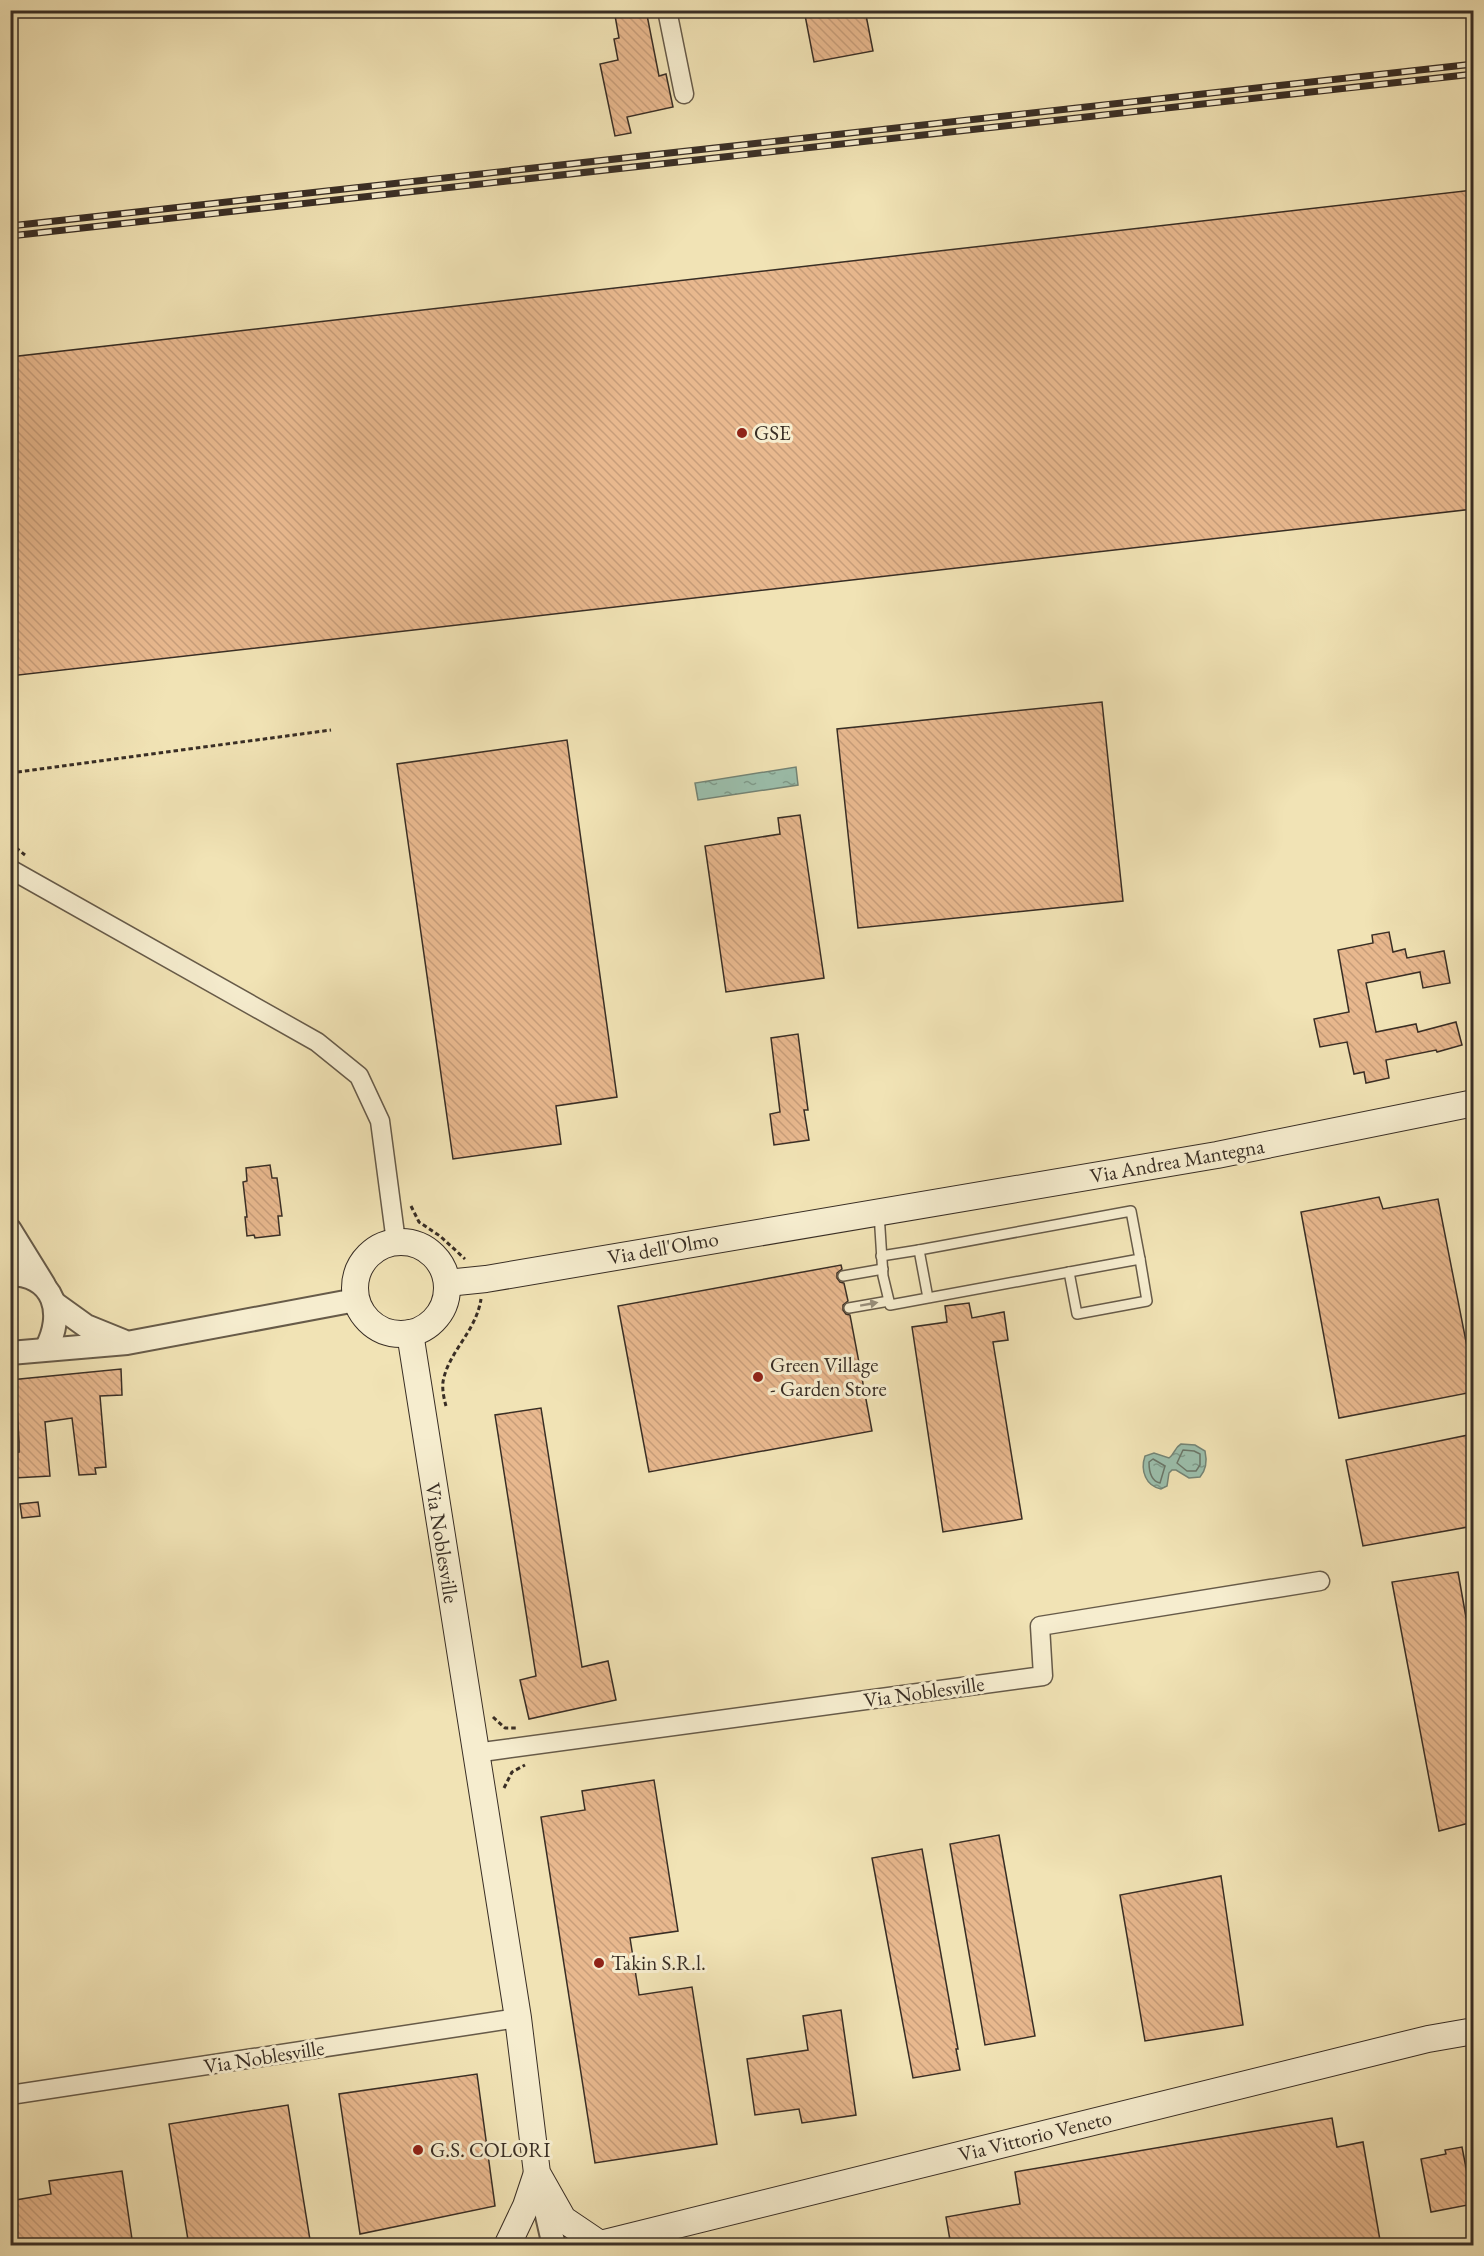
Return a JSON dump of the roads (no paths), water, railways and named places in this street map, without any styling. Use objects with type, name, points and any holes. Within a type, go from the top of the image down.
[{"type":"main road","name":"Via Andrea Mantegna","points":[[878,1211],[1217,1155],[1473,1103]]},
{"type":"main road","name":"Via dell'Olmo","points":[[447,1283],[486,1279],[878,1211]]},
{"type":"main road","points":[[396,1242],[414,1243],[430,1252],[442,1266],[447,1283],[445,1303],[435,1319],[410,1333],[398,1334],[377,1327],[361,1311],[356,1300],[355,1280],[362,1262],[377,1248],[396,1242]]},
{"type":"main road","name":"Via Noblesville","points":[[410,1333],[518,2018],[537,2173],[563,2219],[599,2245]]},
{"type":"main road","name":"Via Vittorio Veneto","points":[[599,2245],[1416,2041],[1473,2031]]},
{"type":"main road","name":"Via Noblesville","points":[[507,2246],[526,2206],[537,2173]]},
{"type":"street","points":[[667,10],[684,94]]},
{"type":"street","points":[[10,869],[317,1042],[359,1076],[380,1121],[396,1242]]},
{"type":"street","points":[[10,1230],[49,1295],[54,1330],[46,1349]]},
{"type":"street","points":[[10,1274],[36,1279],[49,1295],[86,1326],[127,1343]]},
{"type":"street","points":[[10,1353],[127,1343],[356,1300]]},
{"type":"street","name":"Via Noblesville","points":[[475,1753],[1042,1676],[1040,1626],[1320,1581]]},
{"type":"street","name":"Via Noblesville","points":[[10,2095],[518,2018]]},
{"type":"street","points":[[537,2173],[554,2246]]},
{"type":"lane","points":[[878,1211],[881,1256],[890,1305],[1140,1259]]},
{"type":"lane","points":[[881,1256],[1131,1211],[1147,1301],[1077,1314],[1069,1272]]},
{"type":"lane","points":[[919,1250],[928,1298]]},
{"type":"lane","points":[[843,1276],[883,1269]]},
{"type":"lane","points":[[849,1308],[889,1300]]},
{"type":"water","points":[[796,767],[798,785],[698,800],[695,783]]},
{"type":"water","points":[[1181,1444],[1195,1445],[1205,1451],[1206,1464],[1200,1477],[1189,1478],[1172,1470],[1169,1473],[1167,1486],[1161,1489],[1151,1485],[1144,1472],[1145,1456],[1154,1453],[1169,1458]]},
{"type":"railway","points":[[10,226],[1474,64]]},
{"type":"railway","points":[[10,236],[1474,74]]},
{"type":"place","name":"GSE","points":[[742,433]]},
{"type":"place","name":"Green Village - Garden Store","points":[[758,1377]]},
{"type":"place","name":"Takin S.R.l.","points":[[599,1963]]},
{"type":"place","name":"G.S. COLORI","points":[[418,2150]]}]
